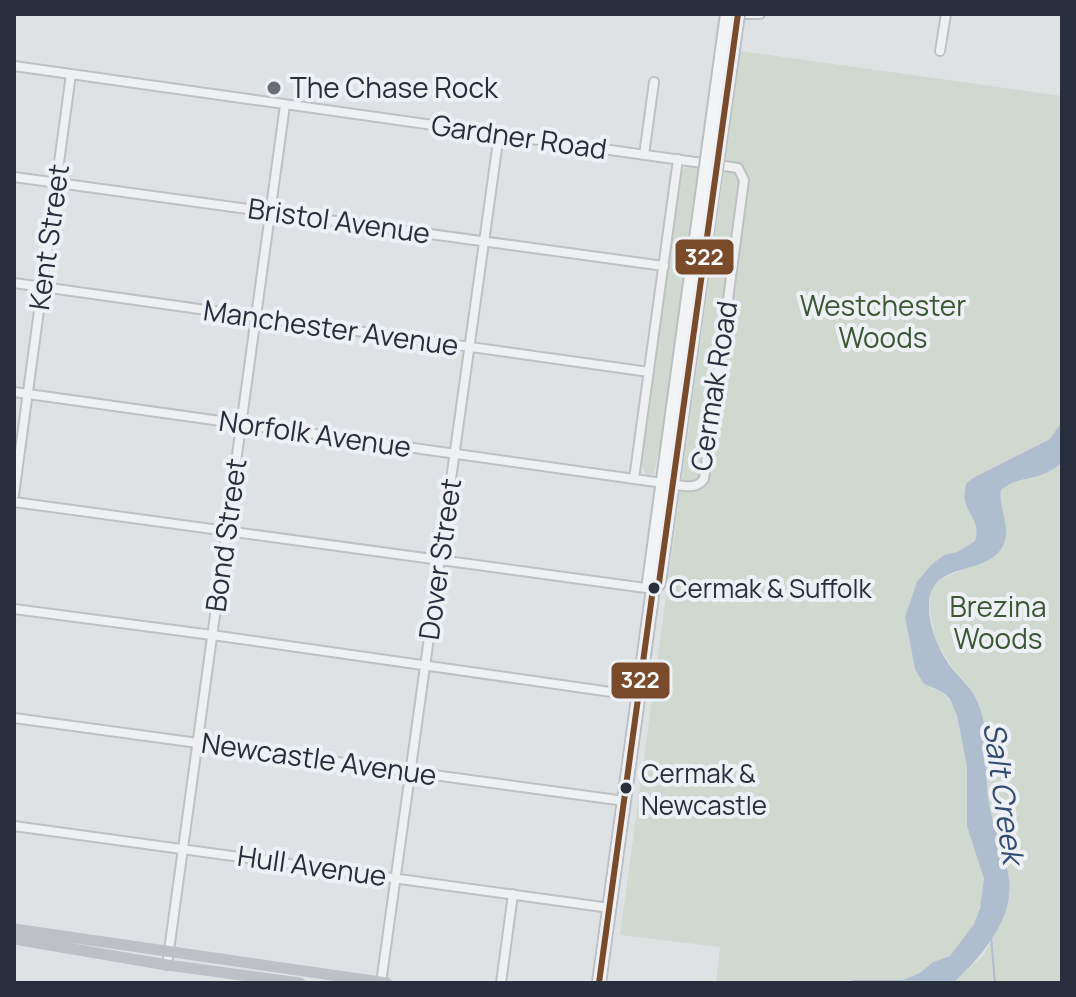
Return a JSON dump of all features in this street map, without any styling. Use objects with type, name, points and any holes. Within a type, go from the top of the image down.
[{"type":"main road","name":"Cermak Road","points":[[599,983],[653,589],[649,582],[668,483],[707,196],[727,14]]},
{"type":"main road","name":"Cermak Road","points":[[707,196],[738,14]]},
{"type":"street","name":"Cermak Road","points":[[738,14],[760,14]]},
{"type":"street","points":[[940,51],[946,14]]},
{"type":"street","name":"Gardner Road","points":[[14,66],[738,168]]},
{"type":"street","name":"Kent Street","points":[[14,495],[71,74]]},
{"type":"street","points":[[644,155],[654,82]]},
{"type":"street","name":"Bond Street","points":[[168,959],[285,105]]},
{"type":"street","name":"Dover Street","points":[[381,983],[499,134]]},
{"type":"street","points":[[634,479],[678,159]]},
{"type":"street","name":"Cermak Road","points":[[668,483],[693,486],[704,479],[744,180],[738,168]]},
{"type":"street","name":"Bristol Avenue","points":[[14,177],[664,266]]},
{"type":"street","name":"Manchester Avenue","points":[[14,283],[649,372]]},
{"type":"street","name":"Norfolk Avenue","points":[[14,392],[668,483]]},
{"type":"street","points":[[14,502],[653,589]]},
{"type":"street","points":[[14,609],[639,696]]},
{"type":"street","name":"Newcastle Avenue","points":[[14,718],[625,801]]},
{"type":"street","name":"Hull Avenue","points":[[14,826],[610,908]]},
{"type":"street","points":[[501,983],[513,894]]},
{"type":"street","points":[[14,929],[300,983]]},
{"type":"street","points":[[14,939],[387,983]]},
{"type":"green space","name":"Westchester Woods","points":[[740,51],[1062,96],[1062,421],[1050,439],[973,478],[964,501],[976,525],[975,541],[957,552],[944,555],[905,617],[915,669],[933,689],[944,693],[955,708],[967,767],[967,826],[984,879],[983,895],[974,924],[950,956],[903,980],[716,983],[720,947],[620,935]]},
{"type":"green space","points":[[700,167],[665,422],[654,474],[647,475],[640,463],[680,175],[685,168]]},
{"type":"green space","name":"Brezina Woods","points":[[1062,461],[1062,983],[953,983],[983,956],[1010,896],[1009,879],[991,822],[985,767],[988,738],[967,684],[936,641],[929,608],[931,588],[959,571],[1006,522],[1001,512],[1001,490],[1048,472]]},
{"type":"water","name":"Salt Creek","points":[[1062,421],[1060,464],[1045,474],[1014,482],[1001,490],[1006,535],[1001,549],[982,563],[939,581],[932,590],[929,604],[933,631],[940,649],[975,697],[984,724],[990,807],[1009,879],[1007,908],[984,950],[953,983],[843,983],[853,980],[903,980],[920,973],[933,962],[950,956],[974,924],[984,879],[967,826],[967,767],[957,716],[950,699],[923,683],[915,669],[905,617],[917,582],[930,566],[944,555],[957,552],[975,541],[976,525],[965,499],[966,484],[1050,439]]},
{"type":"waterway","points":[[991,936],[995,983]]},
{"type":"transit line","name":"322","points":[[599,983],[653,589],[659,583],[738,14]]},
{"type":"place","name":"The Chase Rock","points":[[274,88]]},
{"type":"place","name":"Cermak & Suffolk","points":[[654,588]]},
{"type":"place","name":"Cermak & Newcastle","points":[[626,788]]}]
